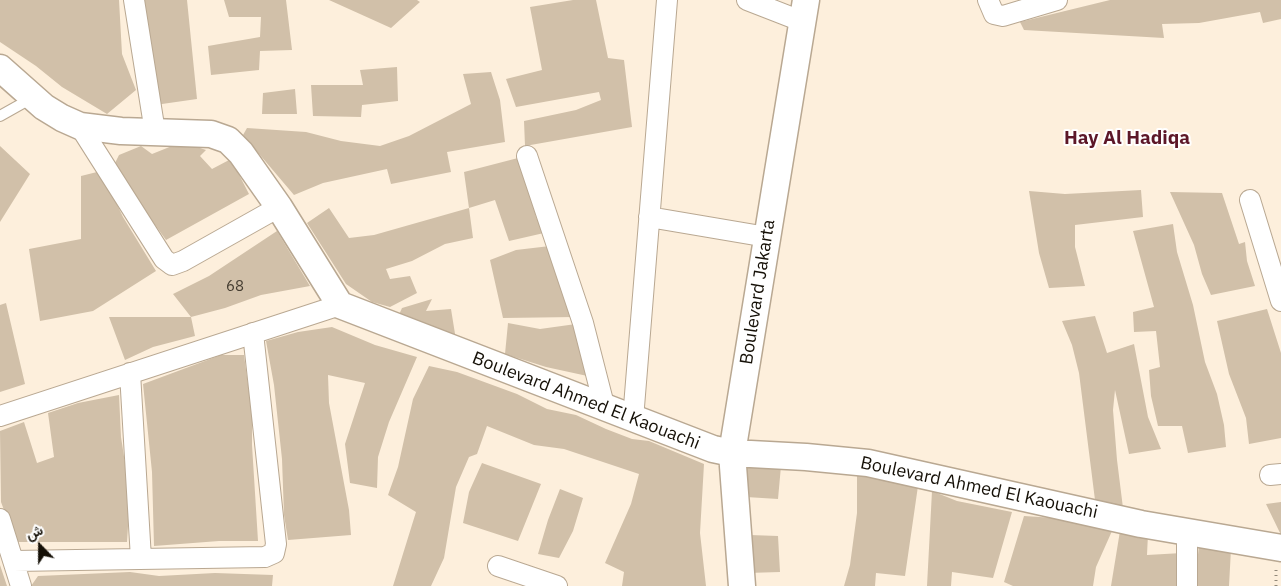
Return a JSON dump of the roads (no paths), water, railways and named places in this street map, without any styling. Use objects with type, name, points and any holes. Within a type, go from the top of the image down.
[{"type":"street","points":[[134,0],[155,132]]},
{"type":"street","points":[[633,419],[667,0]]},
{"type":"street","points":[[747,0],[804,10]]},
{"type":"street","points":[[988,0],[994,14],[1003,16],[1057,0]]},
{"type":"street","name":"Boulevard Jakarta","points":[[742,586],[732,454],[804,10]]},
{"type":"street","points":[[0,68],[33,97],[62,118],[79,125],[121,131],[212,134],[228,140],[241,153],[279,207],[340,305],[0,416]]},
{"type":"street","points":[[79,125],[164,259],[172,264],[183,262],[279,207]]},
{"type":"street","points":[[527,156],[583,323],[605,409]]},
{"type":"street","points":[[1250,200],[1281,301]]},
{"type":"street","points":[[649,217],[767,237]]},
{"type":"street","name":"Boulevard Ahmed El Kaouachi","points":[[340,305],[605,409],[713,449],[732,454],[806,457],[868,463],[1187,533],[1281,548]]},
{"type":"street","points":[[14,561],[265,557],[274,554],[276,544],[253,333]]},
{"type":"street","points":[[130,374],[141,559]]},
{"type":"street","points":[[0,519],[21,586]]},
{"type":"street","points":[[1186,586],[1187,533]]},
{"type":"street","points":[[498,566],[557,586]]},
{"type":"lane","points":[[0,116],[33,97]]},
{"type":"district","name":"Hay Al Hadiqa","points":[[1127,139]]}]
